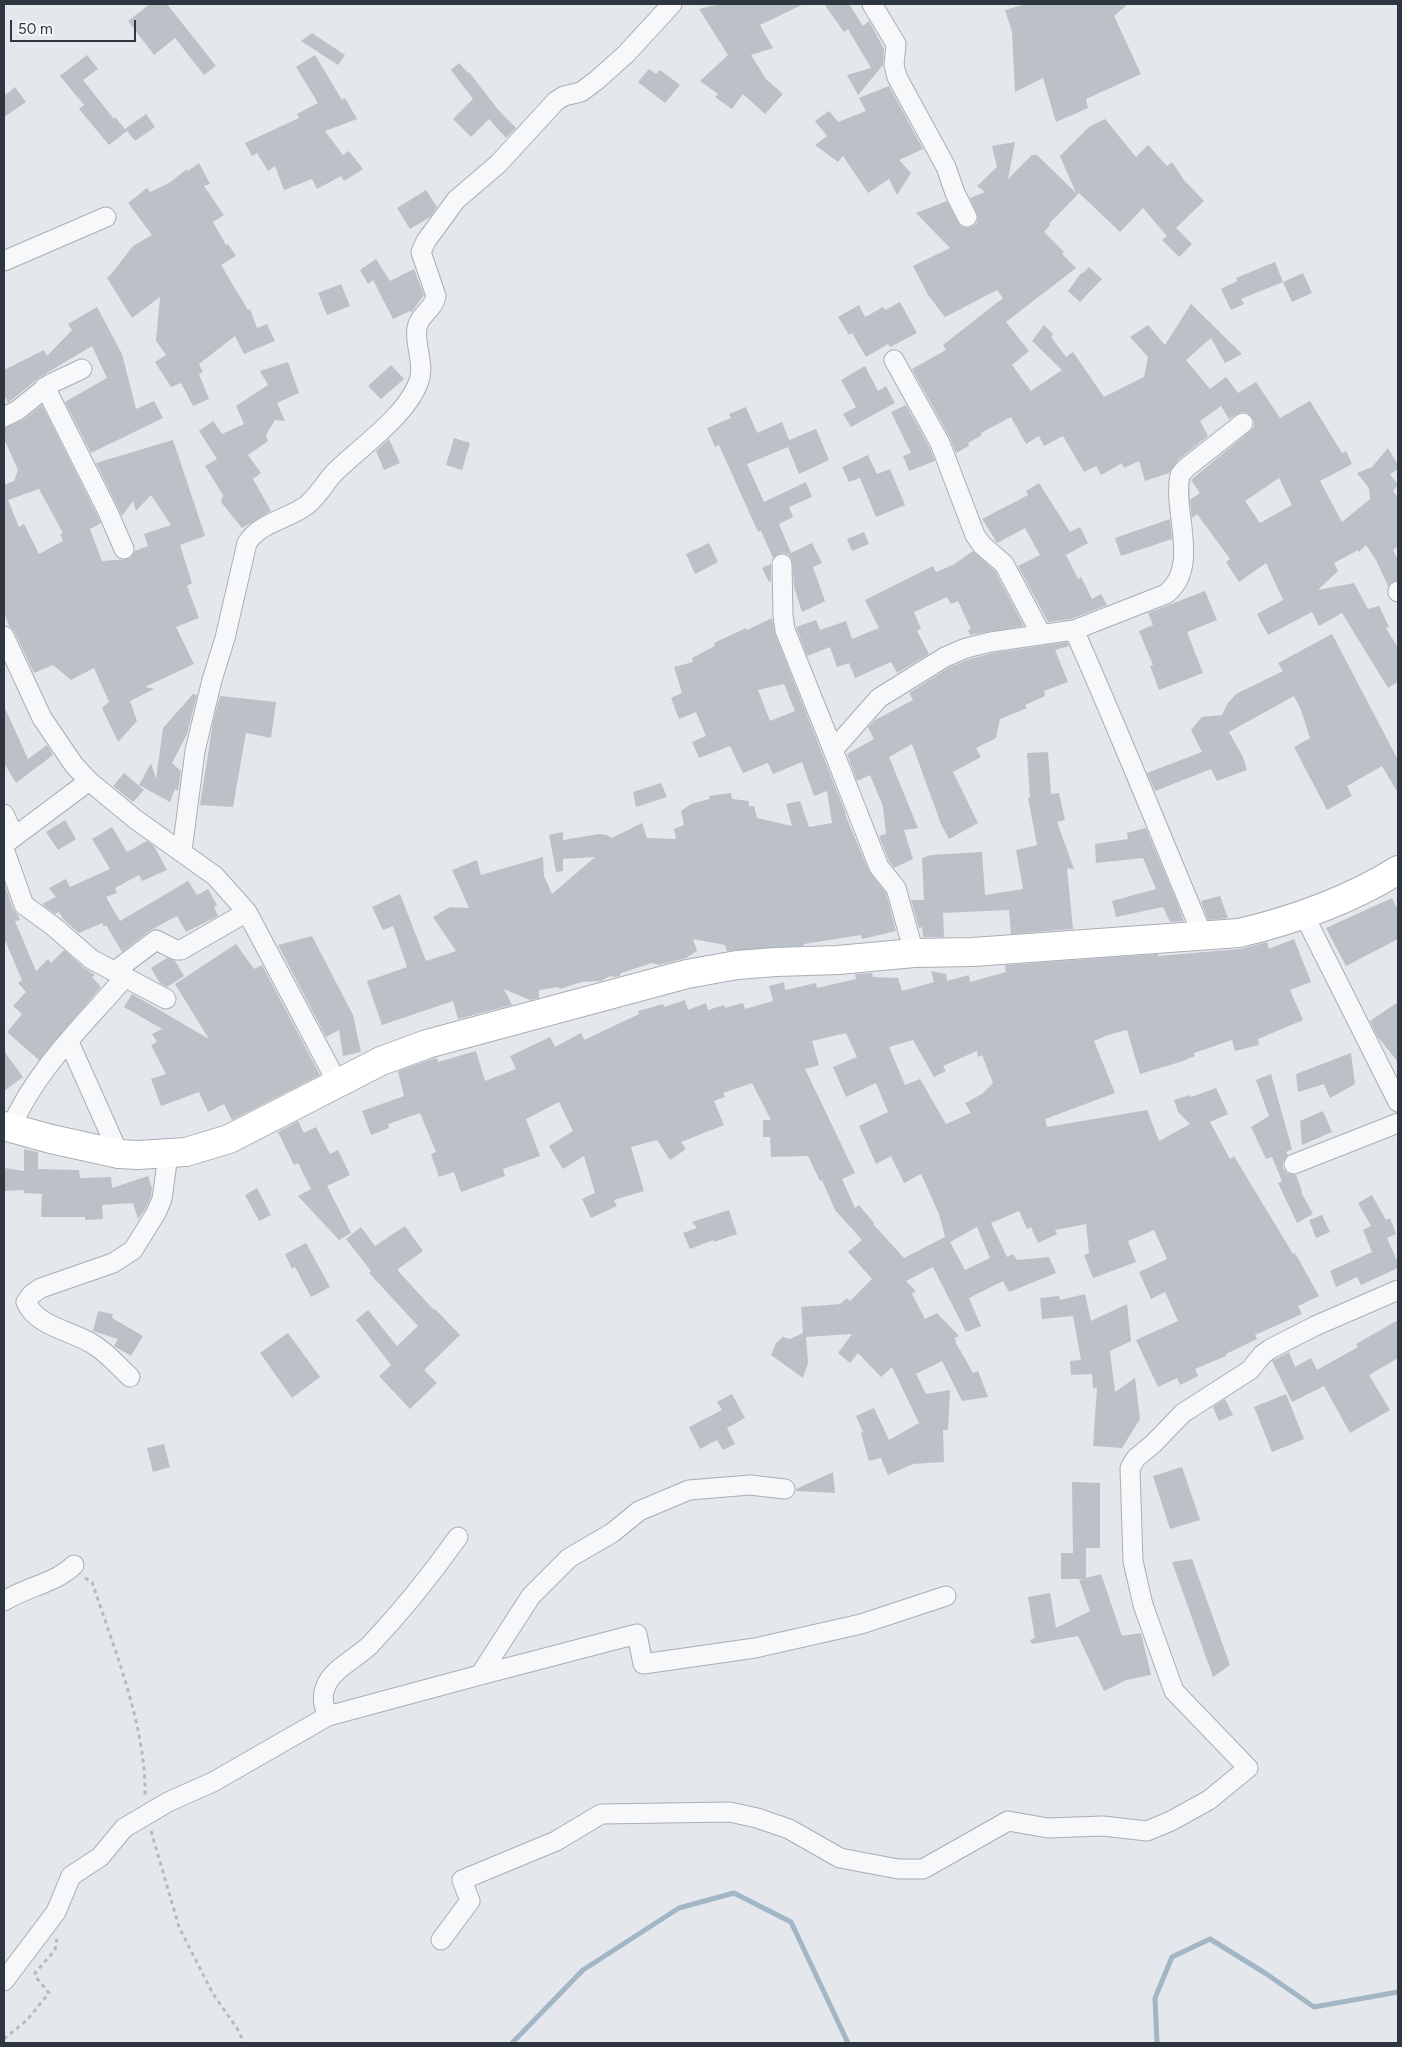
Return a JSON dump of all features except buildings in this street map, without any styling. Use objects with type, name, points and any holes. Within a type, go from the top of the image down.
[{"type":"main road","points":[[8,1127],[50,1139],[119,1154],[168,1155],[186,1152],[221,1142],[381,1060],[427,1044],[687,974],[737,965],[914,953],[972,952],[1239,932],[1268,926],[1304,914],[1366,888],[1398,870]]},
{"type":"street","points":[[182,851],[195,751],[212,680],[225,638],[247,543],[257,532],[300,510],[311,502],[334,474],[393,419],[408,400],[421,374],[418,326],[436,296],[421,252],[426,241],[456,200],[498,164],[556,101],[564,96],[580,92],[589,86],[626,54],[672,4]]},
{"type":"street","points":[[872,4],[896,44],[894,65],[897,77],[946,167],[966,216]]},
{"type":"street","points":[[4,261],[106,216]]},
{"type":"street","points":[[894,360],[940,443],[975,535],[982,545],[1004,564],[1041,634]]},
{"type":"street","points":[[4,417],[18,410],[45,387],[82,369]]},
{"type":"street","points":[[45,387],[108,512],[124,550]]},
{"type":"street","points":[[833,750],[879,698],[945,657],[966,648],[991,642],[1074,630],[1166,594],[1176,584],[1182,568],[1183,529],[1180,475],[1186,468],[1243,423]]},
{"type":"street","points":[[782,564],[785,630],[879,867],[896,888],[914,953]]},
{"type":"street","points":[[1074,630],[1116,723],[1139,784],[1203,936]]},
{"type":"street","points":[[4,636],[42,718],[63,751],[89,782],[135,819],[215,876],[247,912],[337,1082]]},
{"type":"street","points":[[89,782],[14,836],[6,843],[4,849],[24,905],[53,926],[82,952],[166,998]]},
{"type":"street","points":[[4,814],[14,836]]},
{"type":"street","points":[[8,1127],[33,1087],[120,974],[156,940],[176,950],[181,950],[247,912]]},
{"type":"street","points":[[1304,914],[1398,1102]]},
{"type":"street","points":[[69,1042],[119,1154]]},
{"type":"street","points":[[1294,1164],[1398,1123]]},
{"type":"street","points":[[130,1377],[109,1355],[91,1342],[30,1312],[26,1302],[32,1294],[41,1288],[113,1262],[133,1250],[152,1221],[162,1199],[168,1155]]},
{"type":"street","points":[[441,1940],[470,1902],[462,1880],[556,1841],[601,1814],[730,1812],[757,1818],[789,1829],[840,1858],[898,1869],[923,1869],[1008,1821],[1048,1828],[1103,1826],[1147,1831],[1171,1821],[1209,1800],[1248,1768],[1174,1692],[1143,1605],[1133,1561],[1130,1468],[1136,1458],[1153,1444],[1183,1413],[1250,1370],[1262,1355],[1270,1349],[1315,1326],[1398,1290]]},
{"type":"street","points":[[480,1675],[531,1596],[569,1558],[612,1533],[639,1511],[689,1490],[750,1485],[785,1489]]},
{"type":"street","points":[[328,1716],[323,1700],[324,1691],[330,1678],[369,1645],[432,1574],[458,1537]]},
{"type":"street","points":[[4,1601],[18,1592],[59,1576],[74,1564]]},
{"type":"street","points":[[4,1981],[52,1918],[71,1876],[100,1857],[124,1828],[168,1802],[228,1773],[328,1716],[637,1634],[643,1664],[755,1648],[861,1624],[946,1596]]},
{"type":"path","points":[[4,2040],[27,2020],[49,1993],[34,1976],[39,1967],[50,1957],[57,1945],[57,1939],[52,1927],[52,1918]]},
{"type":"waterway","points":[[512,2043],[583,1970],[679,1908],[734,1893],[791,1922],[848,2043]]},
{"type":"waterway","points":[[1157,2043],[1155,1998],[1172,1957],[1210,1939],[1265,1973],[1314,2007],[1398,1992]]}]
